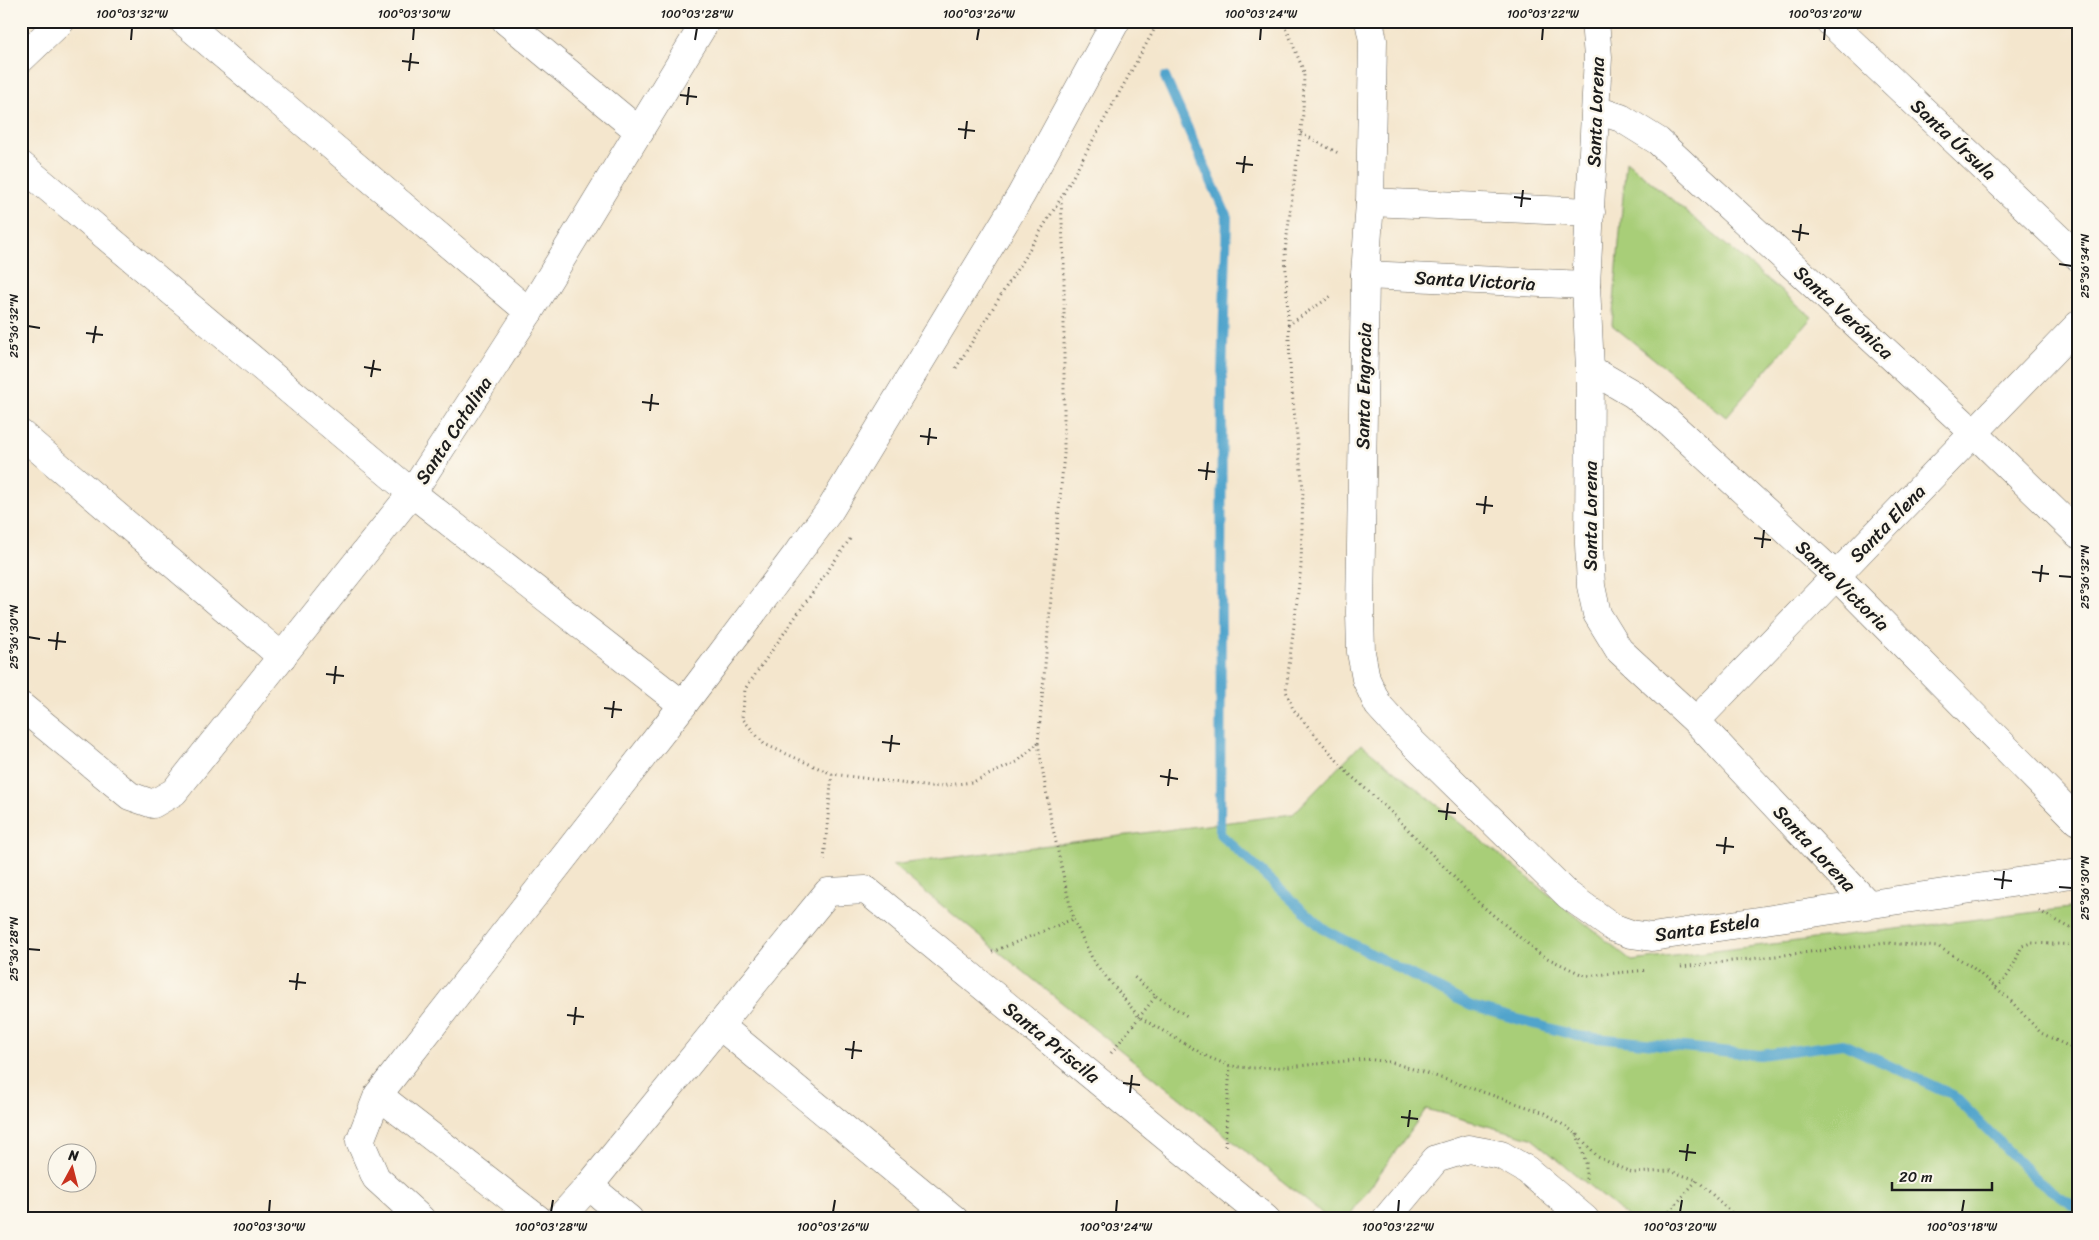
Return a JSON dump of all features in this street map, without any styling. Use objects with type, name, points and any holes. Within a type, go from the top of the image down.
[{"type":"street","points":[[21,59],[61,21]]},
{"type":"street","points":[[183,21],[529,312]]},
{"type":"street","points":[[506,21],[640,132]]},
{"type":"street","name":"Santa Catalina","points":[[21,706],[130,796],[153,804],[174,792],[412,492],[529,312],[706,21]]},
{"type":"street","points":[[421,1219],[376,1178],[360,1140],[378,1095],[683,705],[830,510],[1021,195],[1116,21]]},
{"type":"street","name":"Santa Engracia","points":[[1369,21],[1373,40],[1370,202],[1365,275],[1361,652],[1366,679],[1378,705],[1408,738]]},
{"type":"street","name":"Santa Lorena","points":[[1595,21],[1598,57],[1586,285],[1590,370],[1589,544],[1591,586],[1597,614],[1619,650],[1696,721],[1867,903]]},
{"type":"street","name":"Santa Úrsula","points":[[1829,21],[2078,257]]},
{"type":"street","name":"Santa Verónica","points":[[1596,110],[1621,118],[1658,141],[1973,432],[2078,534]]},
{"type":"street","points":[[21,165],[412,492],[683,705]]},
{"type":"street","points":[[1370,202],[1591,212]]},
{"type":"street","name":"Santa Victoria","points":[[1365,275],[1586,285]]},
{"type":"street","name":"Santa Elena","points":[[1696,721],[2078,325]]},
{"type":"street","name":"Santa Victoria","points":[[1590,370],[1634,394],[1663,417],[1836,576],[2078,821]]},
{"type":"street","points":[[21,434],[282,657]]},
{"type":"street","name":"Santa Estela","points":[[1408,738],[1568,894],[1596,916],[1622,931],[1652,937],[1867,903],[2078,873]]},
{"type":"street","name":"Santa Priscila","points":[[828,892],[866,890],[1266,1219]]},
{"type":"street","points":[[559,1219],[589,1186],[828,892]]},
{"type":"street","points":[[719,1025],[954,1219]]},
{"type":"street","points":[[378,1095],[538,1219]]},
{"type":"street","points":[[1386,1219],[1436,1159],[1468,1149],[1501,1155],[1527,1170],[1586,1219]]},
{"type":"street","points":[[589,1186],[630,1219]]},
{"type":"path","points":[[951,376],[1061,198],[1158,21]]},
{"type":"path","points":[[1280,21],[1286,30],[1304,72],[1301,133],[1285,251],[1291,384],[1303,488],[1301,567],[1286,691],[1292,709],[1347,772]]},
{"type":"path","points":[[1301,133],[1371,168]]},
{"type":"path","points":[[1061,198],[1064,264],[1064,454],[1038,743],[1051,820],[1073,919],[1094,962],[1139,1017],[1208,1057],[1230,1066],[1279,1067],[1366,1059],[1390,1062],[1545,1114],[1577,1134],[1588,1143],[1598,1157],[1632,1173],[1670,1171],[1697,1180],[1738,1219]]},
{"type":"path","points":[[1288,325],[1365,275]]},
{"type":"path","points":[[852,536],[745,689],[742,718],[764,744],[832,774],[931,786],[973,782],[1017,762],[1038,743]]},
{"type":"path","points":[[828,892],[824,860],[832,774]]},
{"type":"path","points":[[959,966],[1073,919]]},
{"type":"path","points":[[1996,987],[2007,979],[2012,972],[2022,946],[2031,943],[2078,945]]},
{"type":"path","points":[[1134,977],[1156,996],[1187,1016]]},
{"type":"path","points":[[1093,1076],[1156,996]]},
{"type":"path","points":[[1222,1182],[1230,1066]]},
{"type":"path","points":[[1663,1219],[1697,1180]]},
{"type":"green space","points":[[1626,161],[1812,317],[1726,417],[1612,325]]},
{"type":"green space","points":[[1361,744],[1632,961],[2078,907],[2078,1219],[1630,1219],[1531,1138],[1426,1109],[1347,1219],[1329,1219],[892,865],[1293,814]]},
{"type":"waterway","points":[[1165,77],[1227,217],[1222,377],[1220,834],[1322,928],[1471,1006],[1577,1036],[1760,1055],[1843,1044],[1953,1095],[2038,1181],[2078,1209]]}]
